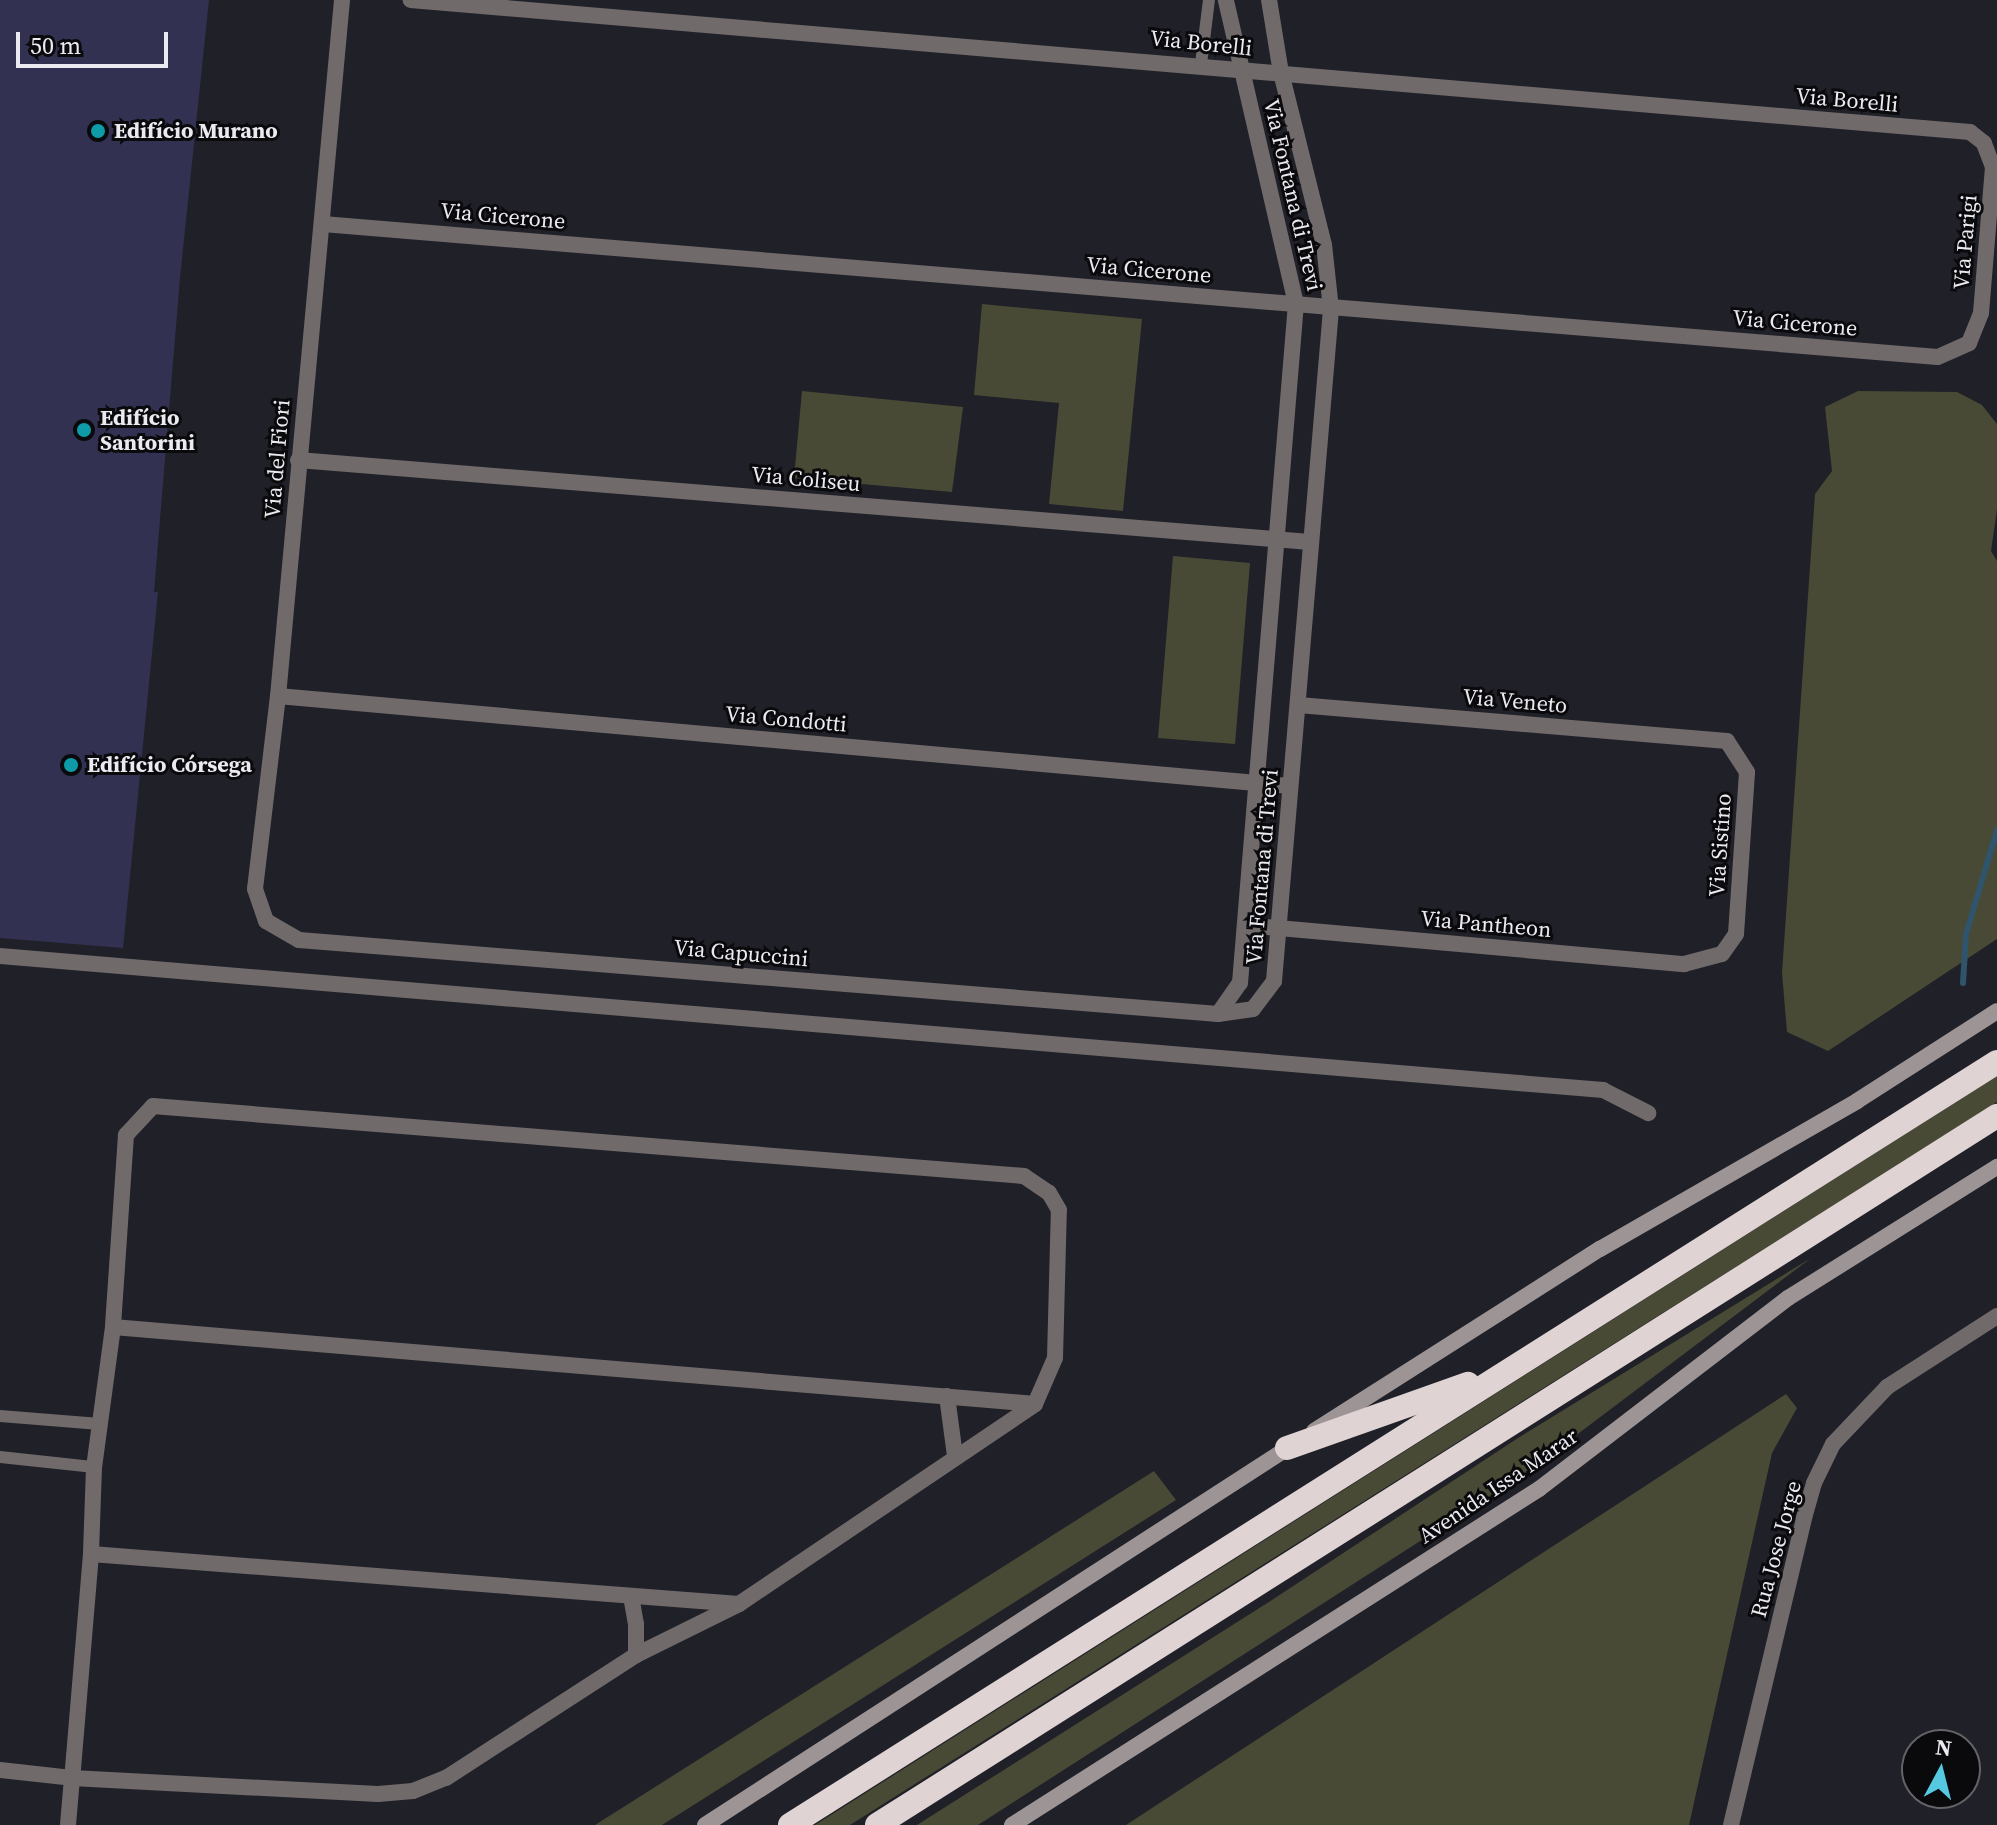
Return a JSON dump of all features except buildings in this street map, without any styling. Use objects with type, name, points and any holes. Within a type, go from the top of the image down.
[{"type":"highway","points":[[790,1825],[1997,1062]]},
{"type":"highway","points":[[877,1825],[1997,1116]]},
{"type":"highway","points":[[1287,1448],[1508,1370]]},
{"type":"street","name":"Via del Fiori","points":[[266,921],[255,889],[278,696],[342,0]]},
{"type":"street","name":"Via Borelli","points":[[411,0],[1201,64],[1970,132],[1984,143]]},
{"type":"street","name":"Via Fontana di Trevi","points":[[1218,1014],[1240,983],[1296,304],[1226,0]]},
{"type":"street","name":"Via Fontana di Trevi","points":[[1218,1014],[1253,1009],[1274,981],[1331,309],[1324,245],[1281,73],[1269,0]]},
{"type":"street","name":"Via Parigi","points":[[1969,343],[1981,313],[1992,182],[1993,167],[1984,143]]},
{"type":"street","name":"Via Cicerone","points":[[323,224],[1938,357],[1969,343]]},
{"type":"street","name":"Via Coliseu","points":[[298,460],[1310,542]]},
{"type":"street","name":"Via Condotti","points":[[278,696],[1290,786]]},
{"type":"street","name":"Via Veneto","points":[[1299,705],[1727,741]]},
{"type":"street","name":"Via Sistino","points":[[1722,954],[1736,934],[1747,772],[1727,741]]},
{"type":"street","name":"Via Capuccini","points":[[266,921],[299,940],[1218,1014]]},
{"type":"street","name":"Via Pantheon","points":[[1245,925],[1684,964],[1722,954]]},
{"type":"street","points":[[0,956],[1603,1090],[1648,1113]]},
{"type":"street","points":[[705,1825],[1600,1249],[1857,1101],[1997,1011]]},
{"type":"street","points":[[0,1770],[72,1778],[378,1794],[413,1791],[446,1778],[636,1655],[739,1604],[1035,1404],[1055,1358],[1059,1210],[1049,1193],[1024,1176],[153,1106],[126,1135],[113,1327],[94,1467],[91,1554],[72,1778],[68,1825]]},
{"type":"street","name":"Avenida Issa Marar","points":[[1012,1825],[1539,1489],[1788,1298],[1997,1167]]},
{"type":"street","name":"Rua Jose Jorge","points":[[1731,1825],[1804,1518],[1814,1483],[1833,1444],[1887,1387],[1997,1316]]},
{"type":"street","points":[[113,1327],[1035,1404]]},
{"type":"street","points":[[947,1396],[955,1456]]},
{"type":"street","points":[[91,1554],[739,1604]]},
{"type":"street","points":[[631,1596],[636,1624],[636,1655]]},
{"type":"lane","points":[[1201,64],[1209,0]]},
{"type":"lane","points":[[0,1416],[100,1424]]},
{"type":"lane","points":[[0,1457],[94,1467]]},
{"type":"green space","points":[[982,304],[1142,319],[1123,511],[1049,504],[1059,403],[974,395]]},
{"type":"green space","points":[[802,391],[963,407],[952,492],[794,478]]},
{"type":"green space","points":[[1858,391],[1957,392],[1982,405],[1997,424],[1997,509],[1991,551],[1997,561],[1997,939],[1828,1051],[1787,1032],[1782,973],[1815,494],[1832,471],[1825,407]]},
{"type":"green space","points":[[1173,556],[1250,563],[1235,744],[1158,738]]},
{"type":"green space","points":[[1997,1076],[1997,1102],[1972,1118],[850,1825],[815,1825]]},
{"type":"green space","points":[[1811,1258],[1526,1473],[978,1825],[917,1825],[1275,1598],[1518,1438]]},
{"type":"green space","points":[[1786,1394],[1797,1408],[1772,1453],[1689,1825],[1126,1825]]},
{"type":"green space","points":[[1154,1471],[1176,1500],[662,1825],[595,1825]]},
{"type":"waterway","points":[[1963,983],[1966,934],[1997,830]]},
{"type":"place","name":"Edifício Murano","points":[[98,131]]},
{"type":"place","name":"Edifício Santorini","points":[[84,430]]},
{"type":"place","name":"Edifício Córsega","points":[[71,765]]}]
